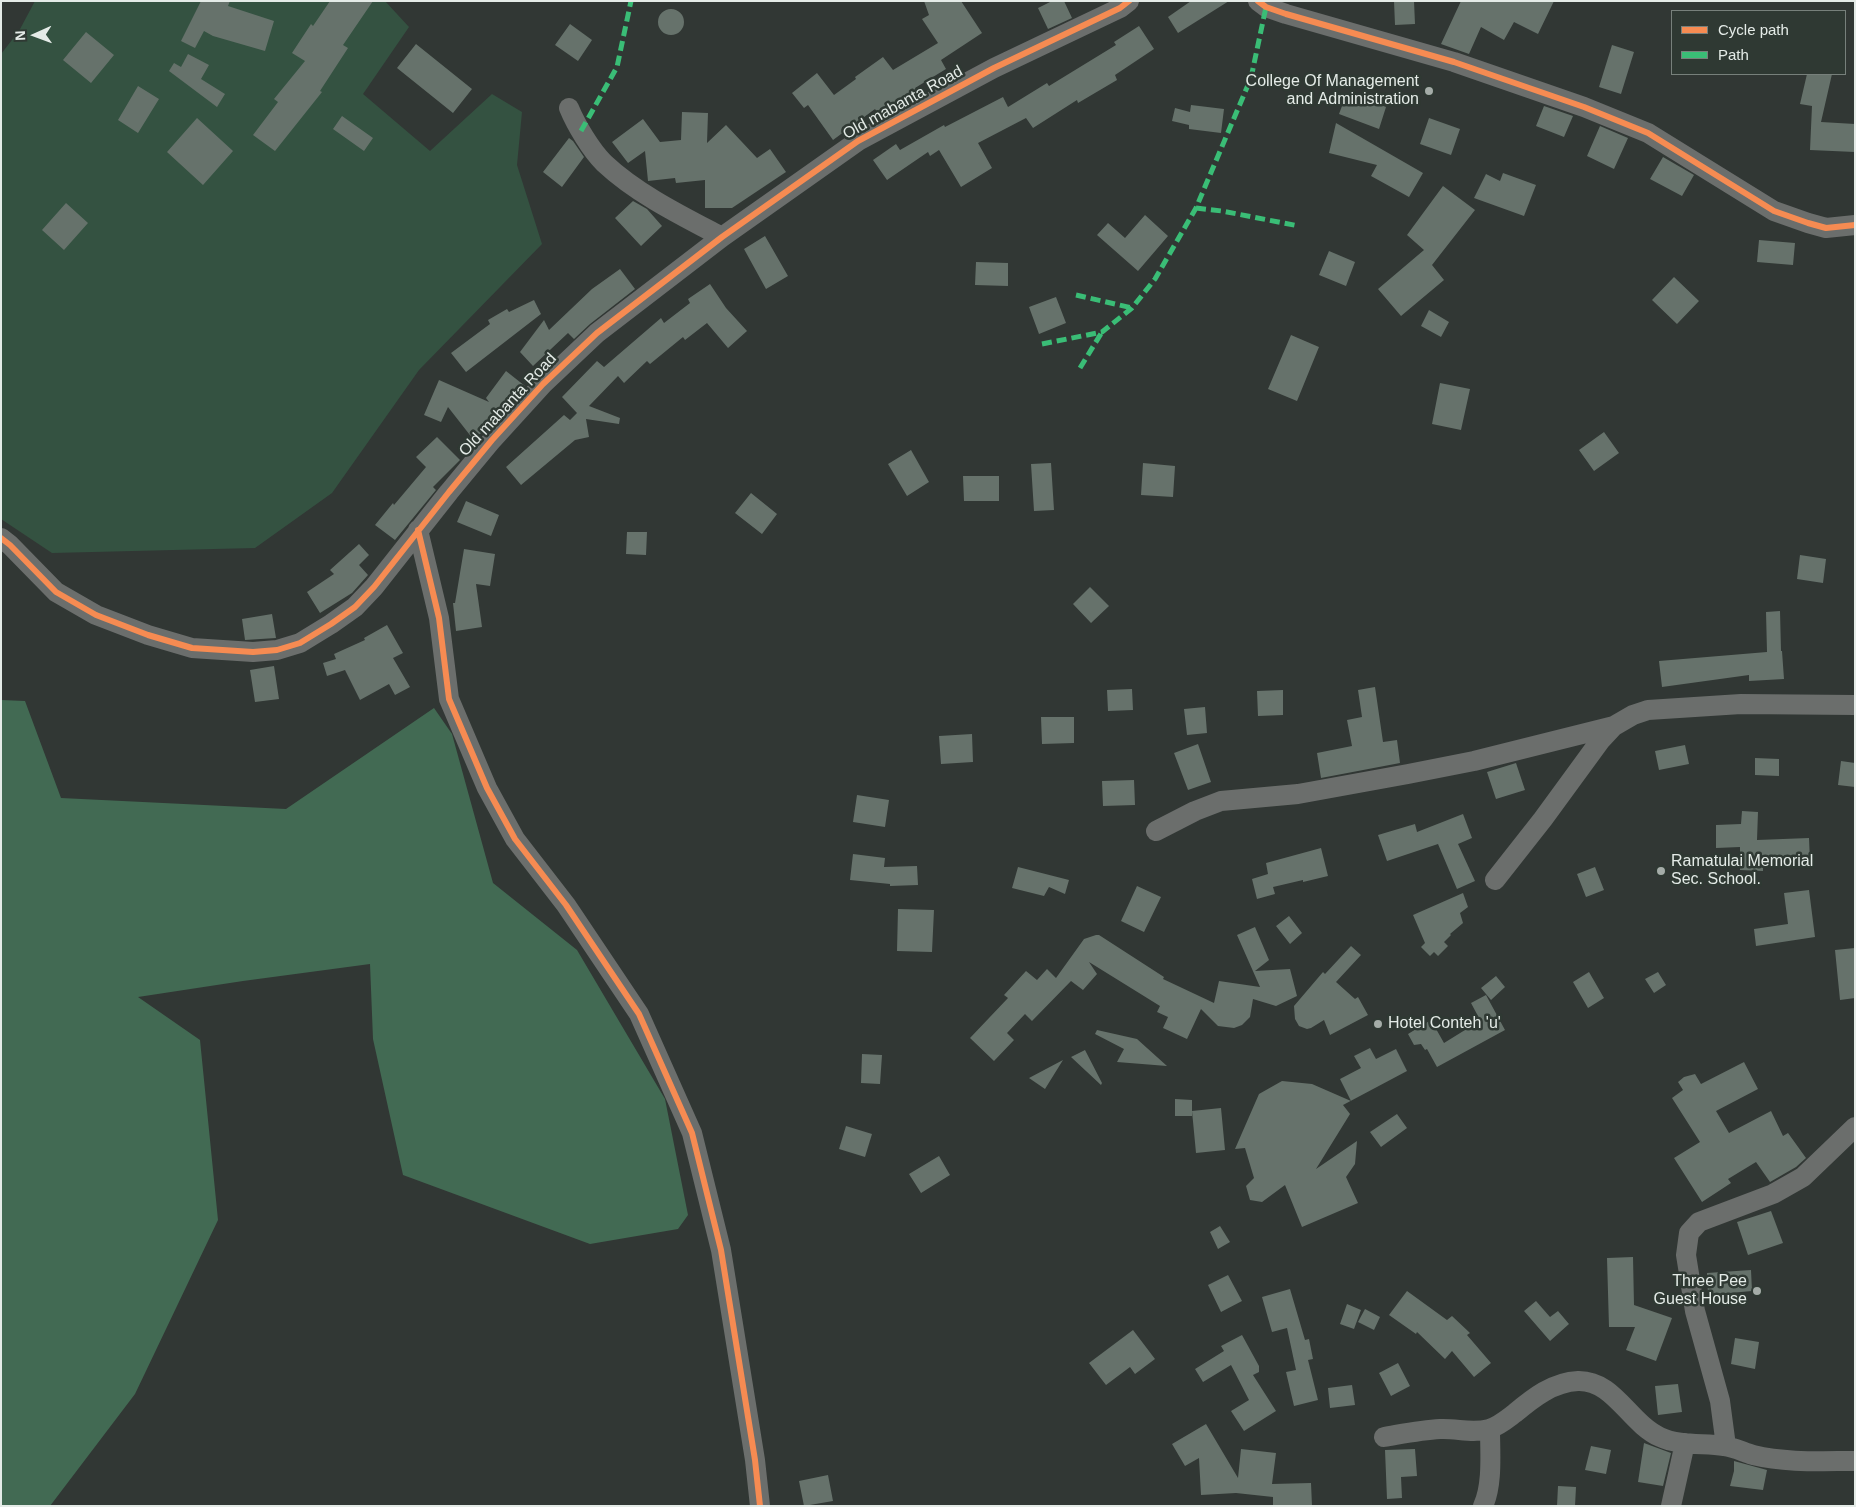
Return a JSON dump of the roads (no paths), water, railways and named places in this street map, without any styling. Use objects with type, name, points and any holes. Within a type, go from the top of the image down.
[{"type":"street","name":"Old mabanta Road","points":[[1,538],[10,544],[56,592],[96,614],[148,635],[192,648],[253,652],[277,650],[300,643],[355,607],[374,587],[492,440],[543,384],[596,333],[722,237],[858,141],[994,68],[1120,8],[1129,1]]},
{"type":"street","points":[[1258,1],[1266,7],[1286,14],[1454,62],[1584,107],[1648,134],[1774,211],[1826,228],[1855,225]]},
{"type":"street","points":[[568,108],[581,131],[603,162],[626,180],[669,208],[722,237]]},
{"type":"street","points":[[418,530],[439,618],[449,699],[486,788],[515,839],[566,904],[639,1014],[692,1133],[721,1250],[755,1460],[760,1506]]},
{"type":"street","points":[[1156,831],[1195,811],[1221,801],[1298,794],[1474,761],[1614,726],[1633,715],[1648,710],[1741,704],[1855,705]]},
{"type":"street","points":[[1495,880],[1543,819],[1600,741],[1614,726]]},
{"type":"street","points":[[1726,1446],[1720,1401],[1695,1311],[1686,1255],[1689,1234],[1699,1222],[1773,1194],[1803,1177],[1855,1127]]},
{"type":"street","points":[[1384,1437],[1442,1429],[1472,1432],[1490,1429],[1503,1422],[1540,1393],[1558,1385],[1578,1381],[1596,1384],[1613,1395],[1644,1429],[1662,1438],[1686,1443],[1726,1446],[1753,1455],[1803,1462],[1855,1461]]},
{"type":"street","points":[[1483,1506],[1486,1500],[1490,1467],[1490,1429]]},
{"type":"street","points":[[1671,1506],[1686,1443]]},
{"type":"place","name":"College Of Management and Administration","points":[[1429,91]]},
{"type":"place","name":"Ramatulai Memorial Sec. School.","points":[[1661,871]]},
{"type":"place","name":"Hotel Conteh 'u'","points":[[1378,1024]]},
{"type":"place","name":"Three Pee Guest House","points":[[1757,1291]]}]
